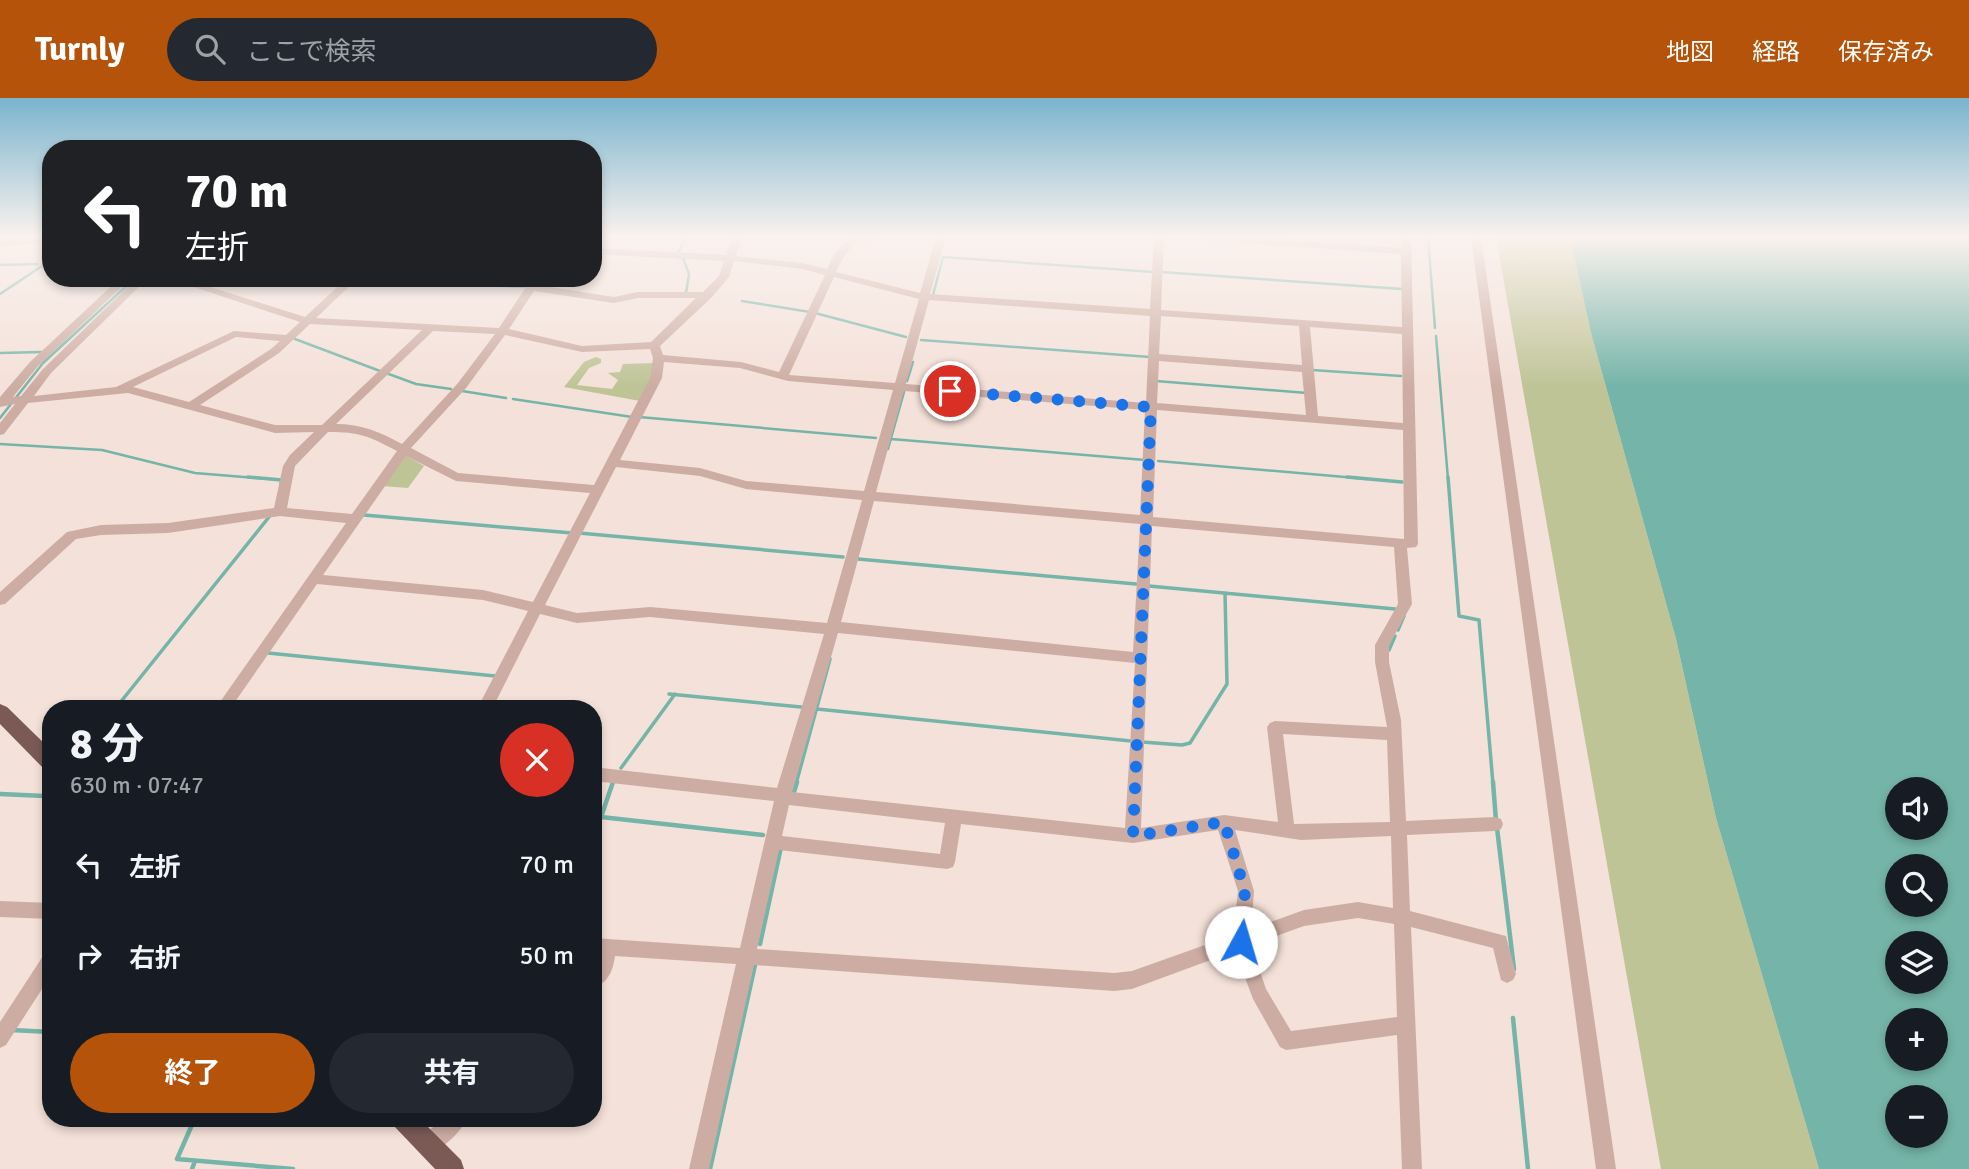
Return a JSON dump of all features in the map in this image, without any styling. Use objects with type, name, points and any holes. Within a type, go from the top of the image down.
[{"type":"main road","points":[[0,712],[42,754]]},
{"type":"main road","points":[[411,1127],[452,1169]]},
{"type":"street","points":[[3,402],[34,364],[116,287]]},
{"type":"street","points":[[0,431],[54,363],[134,287]]},
{"type":"street","points":[[200,287],[308,321],[503,331],[582,349],[653,345],[715,287]]},
{"type":"street","points":[[191,406],[289,338],[344,287]]},
{"type":"street","points":[[228,700],[403,451],[440,415],[503,331],[531,287]]},
{"type":"street","points":[[553,287],[614,300],[638,295],[708,295]]},
{"type":"street","points":[[782,376],[824,287]]},
{"type":"street","points":[[886,287],[925,296],[1408,331]]},
{"type":"street","points":[[699,1169],[783,797],[927,287]]},
{"type":"street","points":[[1133,836],[1157,287]]},
{"type":"street","points":[[612,463],[700,472],[746,485],[1411,544],[1407,287]]},
{"type":"street","points":[[1483,287],[1606,1169]]},
{"type":"street","points":[[1304,324],[1312,419]]},
{"type":"street","points":[[280,512],[292,461],[431,327]]},
{"type":"street","points":[[3,402],[121,388],[234,334],[289,338]]},
{"type":"street","points":[[489,700],[656,378],[659,358],[653,345]]},
{"type":"street","points":[[1154,357],[1307,369]]},
{"type":"street","points":[[659,358],[741,365],[782,376],[899,387],[1409,427]]},
{"type":"street","points":[[121,388],[275,429],[352,428],[370,432],[456,477],[598,490]]},
{"type":"street","points":[[0,600],[72,535],[101,530],[168,528],[280,512],[355,519]]},
{"type":"street","points":[[1399,542],[1405,604],[1382,645],[1381,662],[1392,703],[1401,828],[1412,1169]]},
{"type":"street","points":[[313,579],[483,595],[577,618],[650,612],[1140,658]]},
{"type":"street","points":[[1287,830],[1275,727],[1394,734]]},
{"type":"street","points":[[602,775],[1133,836],[1224,822],[1301,833],[1494,824]]},
{"type":"street","points":[[772,842],[947,862],[954,817]]},
{"type":"street","points":[[1224,822],[1245,891],[1241,942],[1259,993],[1286,1041],[1406,1025]]},
{"type":"street","points":[[0,908],[42,910]]},
{"type":"street","points":[[602,946],[1114,982],[1132,980],[1304,918],[1357,910],[1402,917],[1500,942],[1507,974]]},
{"type":"street","points":[[602,954],[602,971]]},
{"type":"street","points":[[0,1039],[42,973]]},
{"type":"street","points":[[428,1144],[448,1127]]},
{"type":"green space","points":[[1505,287],[1581,287],[1591,333],[1676,639],[1716,818],[1819,1169],[1661,1169]]},
{"type":"green space","points":[[596,357],[601,359],[601,363],[589,368],[577,385],[612,389],[618,380],[608,373],[620,372],[623,364],[656,363],[654,377],[640,401],[564,387],[584,362]]},
{"type":"green space","points":[[405,455],[424,466],[408,488],[382,486]]},
{"type":"water","points":[[1581,287],[1969,287],[1969,1169],[1819,1169],[1716,818],[1676,639],[1591,333]]},
{"type":"waterway","points":[[0,294],[11,287]]},
{"type":"waterway","points":[[0,418],[43,363],[125,287]]},
{"type":"waterway","points":[[686,293],[687,287]]},
{"type":"waterway","points":[[933,295],[935,287]]},
{"type":"waterway","points":[[1373,287],[1402,289]]},
{"type":"waterway","points":[[1432,287],[1435,328]]},
{"type":"waterway","points":[[742,301],[810,312]]},
{"type":"waterway","points":[[815,313],[906,337]]},
{"type":"waterway","points":[[1436,336],[1448,479]]},
{"type":"waterway","points":[[295,339],[380,371]]},
{"type":"waterway","points":[[921,340],[1150,357]]},
{"type":"waterway","points":[[0,353],[41,352]]},
{"type":"waterway","points":[[907,381],[913,362]]},
{"type":"waterway","points":[[1312,370],[1401,376]]},
{"type":"waterway","points":[[386,373],[416,384],[451,389]]},
{"type":"waterway","points":[[1156,381],[1307,393]]},
{"type":"waterway","points":[[462,391],[506,398]]},
{"type":"waterway","points":[[888,449],[904,392]]},
{"type":"waterway","points":[[513,399],[632,417]]},
{"type":"waterway","points":[[639,417],[876,438]]},
{"type":"waterway","points":[[891,439],[1145,460]]},
{"type":"waterway","points":[[0,444],[102,450],[195,473],[270,479]]},
{"type":"waterway","points":[[1158,461],[1368,479]]},
{"type":"waterway","points":[[248,477],[282,480],[281,483]]},
{"type":"waterway","points":[[1347,477],[1402,482]]},
{"type":"waterway","points":[[1448,477],[1459,616],[1479,620],[1493,784]]},
{"type":"waterway","points":[[364,515],[572,533]]},
{"type":"waterway","points":[[122,700],[269,517]]},
{"type":"waterway","points":[[579,533],[843,557]]},
{"type":"waterway","points":[[858,559],[1136,584]]},
{"type":"waterway","points":[[1149,586],[1225,593]]},
{"type":"waterway","points":[[1142,742],[1182,745],[1190,743],[1227,684],[1225,593]]},
{"type":"waterway","points":[[1225,593],[1395,609]]},
{"type":"waterway","points":[[1398,630],[1404,616]]},
{"type":"waterway","points":[[1389,650],[1395,636]]},
{"type":"waterway","points":[[268,653],[495,676]]},
{"type":"waterway","points":[[796,784],[830,659]]},
{"type":"waterway","points":[[669,694],[675,695]]},
{"type":"waterway","points":[[621,768],[675,695]]},
{"type":"waterway","points":[[675,695],[801,707]]},
{"type":"waterway","points":[[817,709],[1131,741]]},
{"type":"waterway","points":[[602,814],[613,782]]},
{"type":"waterway","points":[[794,792],[797,782]]},
{"type":"waterway","points":[[1493,782],[1496,821]]},
{"type":"waterway","points":[[0,794],[42,796]]},
{"type":"waterway","points":[[602,817],[763,835]]},
{"type":"waterway","points":[[1497,828],[1514,969]]},
{"type":"waterway","points":[[760,944],[781,847]]},
{"type":"waterway","points":[[710,1169],[755,965]]},
{"type":"waterway","points":[[1513,1018],[1528,1169]]},
{"type":"waterway","points":[[11,1030],[42,1032]]},
{"type":"waterway","points":[[191,1127],[177,1159],[293,1169]]},
{"type":"waterway","points":[[192,1169],[195,1161]]},
{"type":"route","points":[[950,391],[1151,407],[1133,836],[1224,822],[1245,891],[1241,942]]}]
